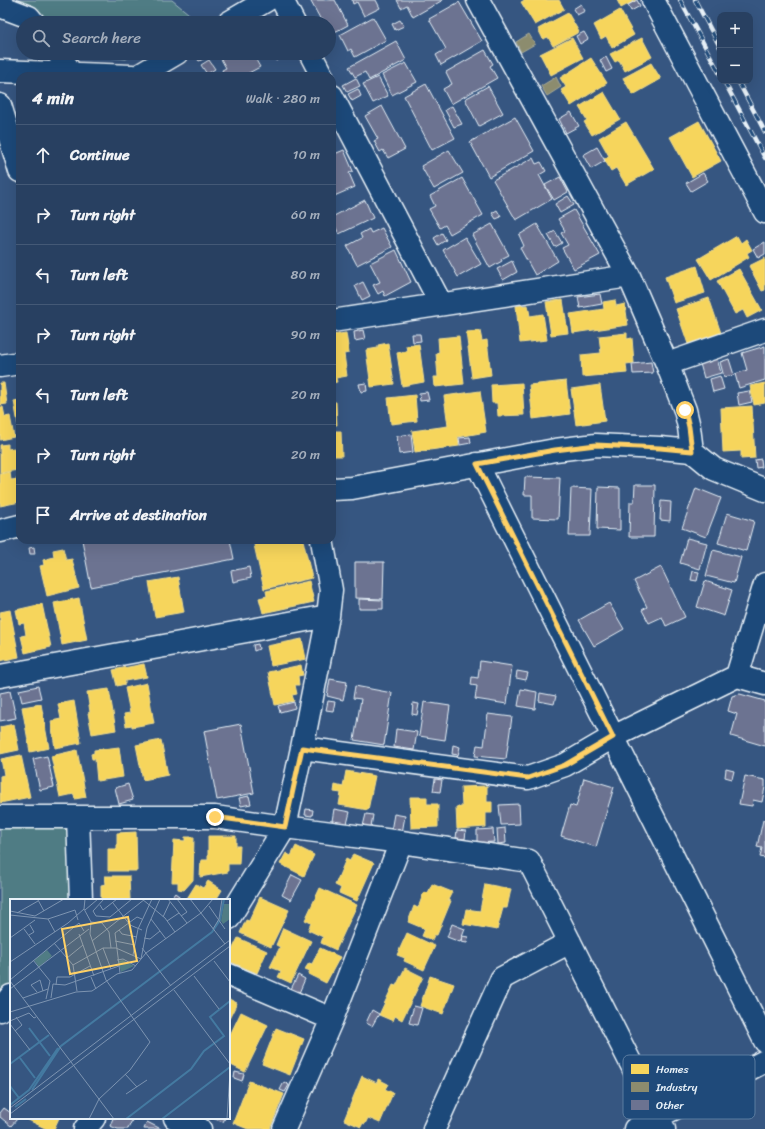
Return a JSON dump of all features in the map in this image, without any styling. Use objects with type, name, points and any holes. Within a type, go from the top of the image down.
[{"type":"street","points":[[240,16],[267,0]]},
{"type":"street","points":[[282,0],[290,16]]},
{"type":"street","points":[[478,0],[629,276],[685,410],[692,451]]},
{"type":"street","points":[[653,0],[765,212]]},
{"type":"street","points":[[0,6],[26,16]]},
{"type":"street","points":[[63,60],[71,72]]},
{"type":"street","points":[[145,72],[165,60]]},
{"type":"street","points":[[314,60],[320,72]]},
{"type":"street","points":[[0,70],[36,72]]},
{"type":"street","points":[[336,104],[441,304]]},
{"type":"street","points":[[0,105],[16,158]]},
{"type":"street","points":[[336,320],[629,276]]},
{"type":"street","points":[[667,364],[765,330]]},
{"type":"street","points":[[0,366],[16,364]]},
{"type":"street","points":[[336,489],[352,488],[555,450],[596,445],[692,451],[714,469],[765,490]]},
{"type":"street","points":[[477,464],[765,1041]]},
{"type":"street","points":[[0,531],[16,527]]},
{"type":"street","points":[[230,916],[285,827],[328,616],[331,590],[323,544]]},
{"type":"street","points":[[737,676],[765,584]]},
{"type":"street","points":[[0,676],[328,616]]},
{"type":"street","points":[[302,748],[528,778],[565,765],[613,737],[737,676],[765,684]]},
{"type":"street","points":[[0,817],[215,817],[530,861],[627,1055]]},
{"type":"street","points":[[78,818],[81,899]]},
{"type":"street","points":[[284,1129],[332,1019],[401,842]]},
{"type":"street","points":[[434,1129],[502,978],[570,942]]},
{"type":"street","points":[[230,975],[332,1019]]},
{"type":"street","points":[[0,1010],[10,997]]},
{"type":"street","points":[[755,1067],[765,1061]]},
{"type":"street","points":[[85,1129],[93,1119]]},
{"type":"street","points":[[177,1119],[200,1129]]},
{"type":"street","points":[[635,1129],[661,1123]]},
{"type":"green space","points":[[17,0],[172,0],[192,16],[42,16]]},
{"type":"green space","points":[[62,826],[69,833],[72,899],[10,899],[10,984],[0,996],[0,828]]},
{"type":"building: Homes","points":[[525,0],[559,0],[564,9],[535,25],[521,2]]},
{"type":"building: Homes","points":[[617,0],[636,0],[621,8]]},
{"type":"building: Homes","points":[[620,10],[634,35],[612,48],[606,36],[601,39],[594,25]]},
{"type":"building: Homes","points":[[568,13],[579,32],[553,46],[548,37],[543,39],[538,29]]},
{"type":"building: Homes","points":[[572,38],[583,58],[551,75],[540,54]]},
{"type":"building: Homes","points":[[642,38],[652,57],[625,71],[619,60],[615,62],[610,54]]},
{"type":"building: Homes","points":[[591,58],[607,83],[571,106],[561,90],[566,87],[560,78]]},
{"type":"building: Homes","points":[[651,63],[661,79],[633,95],[623,78]]},
{"type":"building: Homes","points":[[604,92],[620,119],[592,135],[584,122],[587,120],[579,107]]},
{"type":"building: Homes","points":[[699,121],[721,161],[692,177],[670,137]]},
{"type":"building: Homes","points":[[626,122],[654,169],[626,185],[616,168],[611,171],[604,159],[609,156],[599,138]]},
{"type":"building: Homes","points":[[737,236],[741,243],[746,239],[752,250],[747,253],[749,257],[711,280],[698,259]]},
{"type":"building: Homes","points":[[765,258],[765,290],[762,291],[749,266]]},
{"type":"building: Homes","points":[[697,266],[705,293],[674,303],[665,277]]},
{"type":"building: Homes","points":[[739,269],[762,310],[747,318],[743,310],[735,314],[717,281]]},
{"type":"building: Homes","points":[[709,298],[721,333],[688,344],[676,309]]},
{"type":"building: Homes","points":[[563,300],[568,333],[551,335],[546,302]]},
{"type":"building: Homes","points":[[615,300],[616,306],[625,304],[628,325],[573,333],[570,314],[604,309],[603,302]]},
{"type":"building: Homes","points":[[528,305],[530,316],[543,314],[547,340],[520,343],[516,306]]},
{"type":"building: Homes","points":[[480,331],[482,341],[487,340],[491,375],[472,378],[466,332]]},
{"type":"building: Homes","points":[[346,333],[349,353],[344,354],[347,376],[336,378],[336,334]]},
{"type":"building: Homes","points":[[627,333],[627,339],[632,338],[634,363],[626,364],[627,373],[582,377],[581,355],[601,353],[599,336]]},
{"type":"building: Homes","points":[[459,336],[464,384],[435,387],[434,377],[438,377],[436,353],[439,352],[438,338]]},
{"type":"building: Homes","points":[[388,343],[394,384],[371,387],[366,350],[378,348],[378,345]]},
{"type":"building: Homes","points":[[419,344],[424,382],[402,386],[397,353],[407,351],[406,346]]},
{"type":"building: Homes","points":[[566,381],[570,414],[533,419],[529,385]]},
{"type":"building: Homes","points":[[0,383],[4,383],[7,404],[0,405]]},
{"type":"building: Homes","points":[[522,383],[524,415],[498,416],[497,403],[492,403],[491,385]]},
{"type":"building: Homes","points":[[765,383],[765,403],[754,405],[750,386]]},
{"type":"building: Homes","points":[[600,385],[605,421],[576,425],[571,389]]},
{"type":"building: Homes","points":[[480,391],[486,432],[458,437],[459,446],[415,452],[412,431],[448,426],[444,396]]},
{"type":"building: Homes","points":[[415,395],[417,421],[391,424],[388,398]]},
{"type":"building: Homes","points":[[14,401],[16,401],[16,412]]},
{"type":"building: Homes","points":[[336,402],[337,425],[336,425]]},
{"type":"building: Homes","points":[[752,406],[755,458],[741,459],[741,451],[723,452],[721,408]]},
{"type":"building: Homes","points":[[0,407],[3,407],[5,417],[10,416],[14,437],[0,440]]},
{"type":"building: Homes","points":[[336,431],[341,431],[342,456],[336,456]]},
{"type":"building: Homes","points":[[8,444],[8,449],[14,448],[16,470],[0,473],[0,445]]},
{"type":"building: Homes","points":[[10,472],[11,480],[16,479],[16,503],[0,506],[0,474]]},
{"type":"building: Homes","points":[[304,544],[312,578],[264,589],[254,545]]},
{"type":"building: Homes","points":[[63,548],[66,560],[72,559],[79,588],[47,596],[40,566],[44,565],[43,560],[54,557],[53,550]]},
{"type":"building: Homes","points":[[178,577],[184,612],[155,617],[149,582]]},
{"type":"building: Homes","points":[[309,581],[314,602],[263,613],[259,598],[267,596],[266,591]]},
{"type":"building: Homes","points":[[79,598],[87,640],[62,645],[54,603]]},
{"type":"building: Homes","points":[[42,604],[51,647],[25,653],[21,636],[26,635],[24,623],[19,624],[16,610]]},
{"type":"building: Homes","points":[[10,610],[19,657],[0,661],[0,612]]},
{"type":"building: Homes","points":[[302,639],[306,659],[271,666],[267,646]]},
{"type":"building: Homes","points":[[144,664],[147,677],[125,681],[125,684],[117,686],[113,670]]},
{"type":"building: Homes","points":[[301,665],[303,675],[298,676],[299,685],[295,685],[297,694],[292,695],[294,701],[275,705],[268,672]]},
{"type":"building: Homes","points":[[147,683],[154,723],[132,727],[132,725],[126,726],[124,714],[130,713],[125,688]]},
{"type":"building: Homes","points":[[109,689],[116,730],[92,734],[88,713],[90,712],[87,692]]},
{"type":"building: Homes","points":[[74,701],[81,743],[55,748],[51,721],[61,719],[58,704]]},
{"type":"building: Homes","points":[[41,704],[49,748],[30,752],[22,707]]},
{"type":"building: Homes","points":[[14,724],[19,750],[0,754],[0,727]]},
{"type":"building: Homes","points":[[161,740],[168,775],[143,780],[136,745]]},
{"type":"building: Homes","points":[[119,747],[123,777],[97,781],[95,759],[92,759],[91,754],[94,753],[94,750]]},
{"type":"building: Homes","points":[[77,750],[86,797],[75,799],[74,794],[60,797],[51,756]]},
{"type":"building: Homes","points":[[21,755],[30,797],[0,803],[0,776],[4,775],[1,759]]},
{"type":"building: Homes","points":[[346,771],[375,776],[368,810],[339,805],[341,793],[334,792],[335,785],[343,787]]},
{"type":"building: Homes","points":[[487,786],[487,802],[492,802],[492,813],[486,813],[486,827],[457,829],[456,807],[462,807],[461,787]]},
{"type":"building: Homes","points":[[410,797],[427,797],[427,804],[438,804],[438,827],[411,828]]},
{"type":"building: Homes","points":[[136,832],[137,871],[108,871],[108,849],[117,849],[117,833]]},
{"type":"building: Homes","points":[[208,836],[236,836],[236,846],[240,846],[239,864],[228,864],[228,872],[200,877],[201,860],[208,860]]},
{"type":"building: Homes","points":[[185,837],[194,837],[193,880],[184,890],[178,889],[178,882],[172,882],[174,840],[185,841]]},
{"type":"building: Homes","points":[[296,846],[314,855],[304,876],[280,864],[286,853],[291,856]]},
{"type":"building: Homes","points":[[353,854],[374,863],[357,901],[339,893],[341,888],[335,885],[346,859],[350,861]]},
{"type":"building: Homes","points":[[105,876],[129,876],[130,899],[101,899],[101,885],[106,884]]},
{"type":"building: Homes","points":[[208,881],[222,890],[217,899],[187,899],[196,884],[203,888]]},
{"type":"building: Homes","points":[[432,884],[452,892],[448,900],[451,901],[437,935],[434,935],[432,940],[422,936],[425,929],[408,922],[414,906],[418,908],[424,892],[428,893]]},
{"type":"building: Homes","points":[[485,884],[511,889],[507,908],[503,908],[497,930],[463,924],[466,909],[480,911]]},
{"type":"building: Homes","points":[[320,888],[357,905],[336,950],[321,943],[323,937],[308,930],[311,923],[305,920]]},
{"type":"building: Homes","points":[[260,897],[289,910],[271,947],[240,933],[246,920],[249,921]]},
{"type":"building: Homes","points":[[283,928],[311,941],[291,983],[278,977],[281,971],[270,967],[280,947],[276,945]]},
{"type":"building: Homes","points":[[407,933],[435,946],[424,970],[404,961],[405,958],[397,955]]},
{"type":"building: Homes","points":[[238,938],[267,951],[257,973],[230,961],[230,949],[232,950]]},
{"type":"building: Homes","points":[[320,948],[340,957],[326,983],[308,974],[310,971],[305,969],[309,963],[312,964]]},
{"type":"building: Homes","points":[[405,968],[423,977],[402,1020],[395,1016],[393,1021],[379,1015],[393,985],[396,986]]},
{"type":"building: Homes","points":[[430,976],[454,984],[443,1014],[420,1006]]},
{"type":"building: Homes","points":[[230,1000],[237,1003],[230,1017]]},
{"type":"building: Homes","points":[[241,1012],[268,1025],[245,1072],[230,1064],[230,1035]]},
{"type":"building: Homes","points":[[276,1028],[304,1039],[290,1075],[262,1064]]},
{"type":"building: Homes","points":[[362,1076],[377,1083],[378,1079],[388,1084],[385,1089],[393,1093],[380,1123],[368,1118],[365,1124],[363,1123],[361,1127],[344,1120]]},
{"type":"building: Homes","points":[[249,1081],[284,1094],[270,1129],[248,1129],[233,1123]]},
{"type":"building: Homes","points":[[26,1119],[59,1119],[54,1129],[47,1129]]},
{"type":"building: Industry","points":[[529,34],[535,44],[521,52],[516,42]]},
{"type":"building: Industry","points":[[556,77],[561,87],[547,96],[541,86]]},
{"type":"building: Other","points":[[310,0],[335,0],[348,25],[336,31],[336,16],[319,16]]},
{"type":"building: Other","points":[[352,0],[376,0],[380,8],[364,16],[357,2],[353,4]]},
{"type":"building: Other","points":[[397,0],[443,0],[413,17],[407,5],[401,8]]},
{"type":"building: Other","points":[[637,0],[640,6],[631,11],[628,5]]},
{"type":"building: Other","points":[[459,2],[482,41],[441,65],[436,55],[446,49],[429,19]]},
{"type":"building: Other","points":[[581,4],[585,11],[577,15],[573,9]]},
{"type":"building: Other","points":[[373,17],[386,40],[355,57],[351,49],[348,51],[340,35]]},
{"type":"building: Other","points":[[400,20],[404,26],[395,30],[392,24]]},
{"type":"building: Other","points":[[584,32],[588,39],[580,44],[576,36]]},
{"type":"building: Other","points":[[396,41],[406,60],[369,80],[365,72],[355,77],[349,67]]},
{"type":"building: Other","points":[[485,50],[493,64],[490,66],[497,78],[451,104],[443,89],[452,84],[446,72]]},
{"type":"building: Other","points":[[606,57],[612,69],[606,72],[600,60]]},
{"type":"building: Other","points":[[209,60],[215,69],[210,72],[206,72],[201,65]]},
{"type":"building: Other","points":[[222,60],[256,60],[260,67],[251,72],[223,72],[222,70],[226,68]]},
{"type":"building: Other","points":[[406,63],[417,82],[392,95],[382,75]]},
{"type":"building: Other","points":[[378,77],[388,96],[373,103],[363,84]]},
{"type":"building: Other","points":[[356,78],[360,86],[347,92],[343,85]]},
{"type":"building: Other","points":[[426,84],[455,138],[432,150],[404,96]]},
{"type":"building: Other","points":[[488,86],[503,113],[479,126],[465,99]]},
{"type":"building: Other","points":[[358,89],[361,96],[352,101],[348,94]]},
{"type":"building: Other","points":[[382,106],[405,149],[388,158],[383,150],[380,152],[374,141],[378,139],[365,116]]},
{"type":"building: Other","points":[[452,106],[462,124],[454,127],[445,110]]},
{"type":"building: Other","points":[[571,112],[579,126],[566,133],[559,119]]},
{"type":"building: Other","points":[[515,117],[534,151],[489,177],[470,142]]},
{"type":"building: Other","points":[[597,147],[605,161],[591,169],[583,155]]},
{"type":"building: Other","points":[[344,150],[353,171],[349,173],[355,187],[336,195],[336,153]]},
{"type":"building: Other","points":[[449,150],[463,173],[434,189],[421,166]]},
{"type":"building: Other","points":[[533,158],[536,164],[541,162],[546,171],[539,175],[552,199],[516,220],[493,180]]},
{"type":"building: Other","points":[[703,173],[708,181],[691,191],[686,183]]},
{"type":"building: Other","points":[[560,177],[568,192],[554,200],[545,185]]},
{"type":"building: Other","points":[[462,178],[483,215],[450,234],[445,225],[440,228],[429,209],[435,206],[430,196]]},
{"type":"building: Other","points":[[568,196],[574,205],[560,213],[555,204]]},
{"type":"building: Other","points":[[365,200],[373,218],[339,234],[336,228],[336,215]]},
{"type":"building: Other","points":[[497,210],[501,217],[496,219],[492,213]]},
{"type":"building: Other","points":[[574,210],[600,255],[574,269],[562,248],[568,245],[561,233],[565,231],[558,219]]},
{"type":"building: Other","points":[[492,224],[509,255],[501,259],[502,261],[490,268],[472,235]]},
{"type":"building: Other","points":[[537,224],[558,261],[535,275],[520,248],[524,246],[519,235]]},
{"type":"building: Other","points":[[382,228],[392,247],[357,265],[347,246],[362,238],[360,234],[369,229],[371,233]]},
{"type":"building: Other","points":[[555,231],[562,243],[555,247],[548,235]]},
{"type":"building: Other","points":[[442,233],[446,240],[438,245],[434,238]]},
{"type":"building: Other","points":[[465,237],[481,264],[458,277],[443,250]]},
{"type":"building: Other","points":[[765,242],[765,254],[758,258],[753,249]]},
{"type":"building: Other","points":[[396,250],[411,282],[385,296],[383,291],[378,294],[373,285],[380,282],[370,263]]},
{"type":"building: Other","points":[[512,261],[517,272],[503,280],[497,269]]},
{"type":"building: Other","points":[[363,282],[370,296],[362,300],[355,286]]},
{"type":"building: Other","points":[[600,294],[602,304],[580,308],[578,297]]},
{"type":"building: Other","points":[[363,330],[365,339],[355,341],[354,332]]},
{"type":"building: Other","points":[[412,334],[420,334],[421,341],[413,342]]},
{"type":"building: Other","points":[[765,346],[765,380],[739,388],[735,374],[747,370],[742,353]]},
{"type":"building: Other","points":[[716,355],[721,373],[704,378],[699,360]]},
{"type":"building: Other","points":[[729,359],[734,375],[724,377],[720,362]]},
{"type":"building: Other","points":[[651,362],[653,373],[633,374],[632,364]]},
{"type":"building: Other","points":[[720,376],[724,389],[713,392],[710,379]]},
{"type":"building: Other","points":[[366,383],[367,391],[361,392],[359,384]]},
{"type":"building: Other","points":[[749,391],[752,402],[739,405],[737,393]]},
{"type":"building: Other","points":[[427,392],[429,400],[420,401],[419,393]]},
{"type":"building: Other","points":[[411,434],[413,452],[399,454],[397,436]]},
{"type":"building: Other","points":[[470,437],[471,443],[460,445],[459,438]]},
{"type":"building: Other","points":[[761,459],[762,467],[756,468],[755,460]]},
{"type":"building: Other","points":[[525,477],[560,478],[558,519],[532,518],[532,495],[524,495]]},
{"type":"building: Other","points":[[635,485],[655,485],[654,537],[629,537],[630,502],[634,502]]},
{"type":"building: Other","points":[[598,487],[620,488],[620,530],[597,529]]},
{"type":"building: Other","points":[[571,488],[592,489],[590,536],[569,536]]},
{"type":"building: Other","points":[[696,488],[721,498],[706,537],[682,528]]},
{"type":"building: Other","points":[[661,501],[671,502],[670,521],[660,520]]},
{"type":"building: Other","points":[[727,513],[754,521],[746,551],[718,543]]},
{"type":"building: Other","points":[[687,538],[707,543],[700,569],[680,563]]},
{"type":"building: Other","points":[[83,544],[231,544],[234,559],[91,587]]},
{"type":"building: Other","points":[[34,547],[35,554],[30,554],[29,548]]},
{"type":"building: Other","points":[[713,550],[741,557],[734,583],[706,576]]},
{"type":"building: Other","points":[[355,562],[384,562],[383,599],[355,598]]},
{"type":"building: Other","points":[[249,567],[251,578],[233,582],[231,571]]},
{"type":"building: Other","points":[[661,567],[685,617],[666,626],[662,617],[649,623],[642,610],[647,607],[634,581]]},
{"type":"building: Other","points":[[693,571],[699,572],[697,581],[691,580]]},
{"type":"building: Other","points":[[705,581],[732,590],[724,616],[697,607]]},
{"type":"building: Other","points":[[359,599],[383,600],[383,609],[359,609]]},
{"type":"building: Other","points":[[609,603],[624,629],[594,646],[579,620]]},
{"type":"building: Other","points":[[258,644],[259,649],[254,651],[253,645]]},
{"type":"building: Other","points":[[480,661],[512,666],[507,704],[475,699],[477,686],[471,685],[472,677],[478,678]]},
{"type":"building: Other","points":[[517,671],[528,673],[526,680],[516,678]]},
{"type":"building: Other","points":[[330,679],[347,682],[343,700],[327,696]]},
{"type":"building: Other","points":[[38,686],[41,698],[22,702],[19,690]]},
{"type":"building: Other","points":[[355,686],[392,693],[384,745],[354,740],[361,699],[353,698]]},
{"type":"building: Other","points":[[521,689],[537,692],[535,709],[518,706]]},
{"type":"building: Other","points":[[10,691],[16,718],[0,721],[0,693]]},
{"type":"building: Other","points":[[540,693],[556,696],[554,704],[539,701]]},
{"type":"building: Other","points":[[740,694],[765,701],[765,746],[731,736],[737,714],[728,711],[732,696]]},
{"type":"building: Other","points":[[328,701],[335,702],[333,711],[326,710]]},
{"type":"building: Other","points":[[294,702],[295,708],[280,712],[278,706]]},
{"type":"building: Other","points":[[424,702],[450,706],[445,740],[419,736]]},
{"type":"building: Other","points":[[413,703],[419,704],[417,715],[412,714]]},
{"type":"building: Other","points":[[488,714],[512,717],[506,759],[475,756],[477,745],[484,746]]},
{"type":"building: Other","points":[[241,724],[254,793],[217,800],[204,731]]},
{"type":"building: Other","points":[[396,729],[417,732],[414,750],[394,747]]},
{"type":"building: Other","points":[[453,745],[460,747],[458,755],[452,754]]},
{"type":"building: Other","points":[[47,756],[54,787],[40,790],[33,759]]},
{"type":"building: Other","points":[[726,769],[734,771],[732,779],[725,777]]},
{"type":"building: Other","points":[[745,776],[765,780],[762,802],[753,800],[752,806],[739,804]]},
{"type":"building: Other","points":[[584,778],[614,787],[596,847],[561,836],[570,805],[576,807]]},
{"type":"building: Other","points":[[435,779],[442,780],[440,792],[433,791]]},
{"type":"building: Other","points":[[128,784],[133,800],[119,804],[115,788]]},
{"type":"building: Other","points":[[249,796],[251,804],[241,806],[239,798]]},
{"type":"building: Other","points":[[519,804],[520,824],[501,825],[499,805]]},
{"type":"building: Other","points":[[306,809],[313,810],[312,816],[305,815]]},
{"type":"building: Other","points":[[334,809],[350,812],[347,824],[332,821]]},
{"type":"building: Other","points":[[366,814],[373,815],[371,827],[363,826]]},
{"type":"building: Other","points":[[394,814],[405,816],[402,833],[391,831]]},
{"type":"building: Other","points":[[763,820],[765,820],[765,858],[760,857],[762,848],[757,847]]},
{"type":"building: Other","points":[[505,828],[506,843],[498,844],[497,829]]},
{"type":"building: Other","points":[[493,829],[494,842],[477,843],[477,830]]},
{"type":"building: Other","points":[[457,830],[466,831],[465,839],[456,838]]},
{"type":"building: Other","points":[[292,875],[302,880],[291,900],[282,895]]},
{"type":"building: Other","points":[[175,893],[179,896],[178,899],[172,897]]},
{"type":"building: Other","points":[[452,924],[465,929],[460,942],[447,937]]},
{"type":"building: Other","points":[[462,936],[468,937],[467,943],[461,942]]},
{"type":"building: Other","points":[[298,975],[305,979],[299,993],[291,989]]},
{"type":"building: Other","points":[[414,1006],[422,1008],[417,1025],[409,1023]]},
{"type":"building: Other","points":[[372,1010],[379,1014],[372,1026],[366,1023]]},
{"type":"building: Other","points":[[235,1072],[244,1074],[242,1081],[234,1078]]},
{"type":"building: Other","points":[[284,1082],[289,1085],[285,1092],[280,1090]]},
{"type":"building: Other","points":[[4,1108],[10,1112],[10,1119],[17,1119],[11,1126],[0,1117],[0,1113]]},
{"type":"building: Other","points":[[113,1119],[133,1119],[128,1129],[118,1129],[110,1126]]},
{"type":"building: Other","points":[[215,1119],[224,1119],[223,1122]]},
{"type":"building: Other","points":[[147,1122],[161,1129],[144,1129]]},
{"type":"railway","points":[[680,0],[717,68]]},
{"type":"railway","points":[[695,0],[717,41]]},
{"type":"railway","points":[[726,84],[765,158]]},
{"type":"railway","points":[[740,84],[765,132]]},
{"type":"route","points":[[215,817],[285,827],[302,748],[528,778],[565,765],[613,737],[477,464],[555,450],[596,445],[692,451],[685,410]]}]
